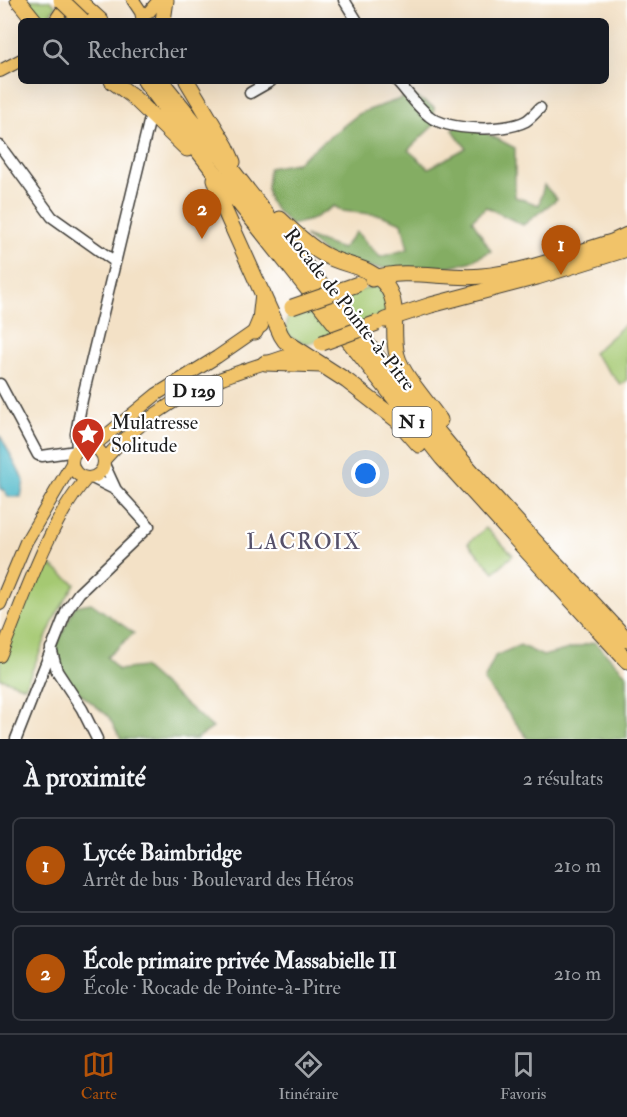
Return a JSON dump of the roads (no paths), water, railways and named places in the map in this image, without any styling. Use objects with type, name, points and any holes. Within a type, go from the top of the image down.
[{"type":"highway","points":[[18,0],[33,18]]},
{"type":"highway","points":[[61,0],[81,18]]},
{"type":"highway","points":[[77,0],[98,18]]},
{"type":"highway","points":[[163,18],[166,0]]},
{"type":"highway","points":[[116,84],[181,142],[219,191]]},
{"type":"highway","name":"Rocade de Pointe-à-Pitre","points":[[147,84],[442,458],[475,485],[627,640]]},
{"type":"highway","name":"Rocade de Pointe-à-Pitre","points":[[163,84],[245,184],[475,485],[627,661]]},
{"type":"highway","points":[[189,84],[226,146],[245,184],[263,203],[324,255],[365,269],[378,277],[390,292],[399,363],[451,436],[475,485]]},
{"type":"highway","points":[[181,142],[198,151]]},
{"type":"highway","points":[[234,163],[263,203]]},
{"type":"highway","points":[[212,169],[225,211],[285,341],[324,365],[397,420],[446,476],[475,485]]},
{"type":"highway","points":[[274,317],[292,307],[378,277],[395,274],[482,276],[512,272],[612,242],[627,235]]},
{"type":"highway","points":[[300,351],[394,317],[627,249]]},
{"type":"highway","points":[[255,332],[261,313],[262,293]]},
{"type":"highway","points":[[265,363],[324,365]]},
{"type":"main road","points":[[57,18],[77,0]]},
{"type":"main road","points":[[134,0],[142,18],[159,0]]},
{"type":"main road","points":[[0,71],[18,62]]},
{"type":"main road","name":"D 129","points":[[0,603],[26,542],[79,451],[157,394],[255,332],[274,317]]},
{"type":"main road","name":"D 129","points":[[0,656],[68,502],[89,478],[100,473],[104,462],[128,436],[180,398],[214,381],[300,351]]},
{"type":"main road","points":[[89,478],[76,474],[79,451],[100,451],[104,462]]},
{"type":"street","points":[[344,0],[355,18]]},
{"type":"street","points":[[250,93],[266,84]]},
{"type":"street","points":[[400,84],[431,117],[457,126],[478,129],[507,127],[527,121],[540,108]]},
{"type":"street","points":[[0,384],[38,455],[79,451],[82,400],[149,122]]},
{"type":"street","points":[[0,146],[52,217],[114,261]]},
{"type":"street","points":[[16,739],[67,610],[79,593],[149,526],[116,490],[104,462]]},
{"type":"street","points":[[89,478],[116,490]]},
{"type":"street","points":[[51,648],[57,671],[82,709],[97,739]]},
{"type":"water","points":[[0,435],[24,481],[21,497],[8,497],[0,488]]},
{"type":"place","name":"École primaire privée Massabielle II","points":[[202,239]]},
{"type":"place","name":"Lycée Baimbridge","points":[[561,275]]},
{"type":"place","name":"Mulatresse Solitude","points":[[88,463]]},
{"type":"district","name":"LACROIX","points":[[304,541]]}]
